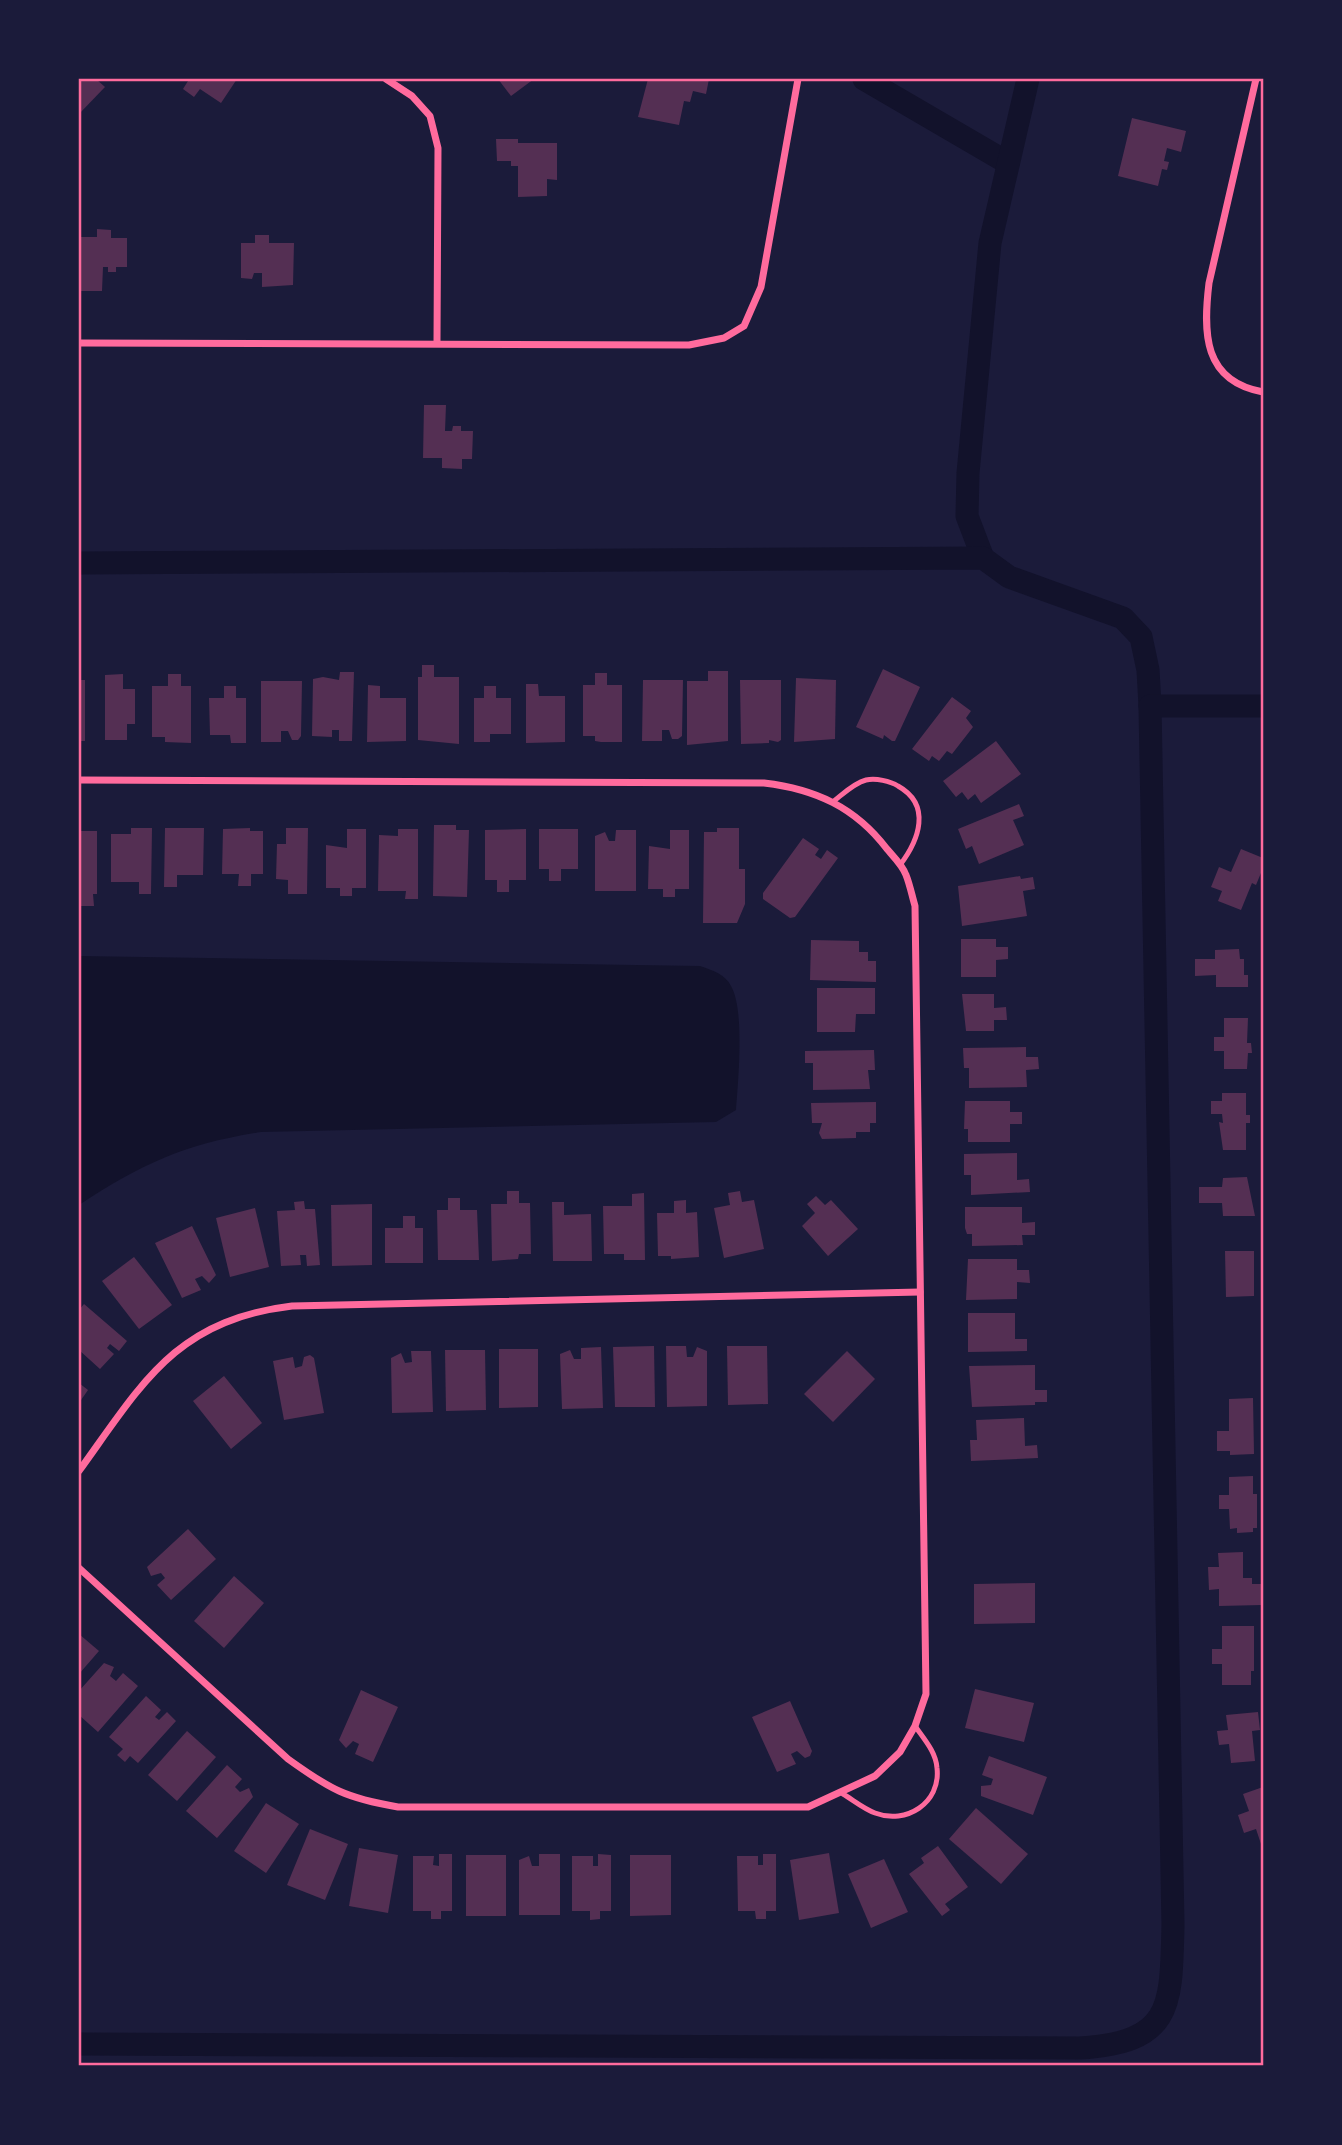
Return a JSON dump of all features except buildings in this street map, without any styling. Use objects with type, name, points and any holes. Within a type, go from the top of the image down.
[{"type":"street","points":[[386,79],[412,96],[430,116],[439,148],[437,342]]},
{"type":"street","points":[[79,343],[437,342],[689,345],[724,338],[744,326],[761,287],[798,79]]},
{"type":"street","points":[[1256,79],[1209,283],[1205,315],[1208,348],[1222,371],[1248,389],[1263,392]]},
{"type":"street","points":[[79,780],[764,783],[798,787],[834,801],[851,811],[880,840],[906,873],[915,906],[926,1694],[915,1726],[900,1752],[875,1776],[842,1794],[808,1807],[398,1807],[354,1799],[324,1784],[288,1759],[79,1568]]},
{"type":"street","points":[[79,1471],[146,1379],[165,1358],[214,1326],[265,1309],[292,1306],[920,1292]]},
{"type":"lane","points":[[834,801],[866,780],[892,783],[914,797],[919,810],[920,825],[911,851],[900,866]]},
{"type":"lane","points":[[842,1794],[876,1814],[891,1816],[905,1816],[930,1799],[937,1782],[937,1767],[931,1749],[915,1726]]},
{"type":"shaded area","points":[[79,956],[700,966],[722,975],[731,986],[735,997],[740,1047],[736,1110],[716,1122],[261,1132],[210,1143],[165,1157],[79,1205]]},
{"type":"waterway","points":[[864,79],[1008,163]]},
{"type":"waterway","points":[[983,558],[967,516],[968,473],[990,243],[1028,79]]},
{"type":"waterway","points":[[79,563],[983,558],[1009,577],[1123,618],[1141,637],[1148,670],[1150,706]]},
{"type":"waterway","points":[[79,2044],[1080,2048],[1133,2038],[1150,2028],[1161,2015],[1167,1998],[1171,1978],[1173,1925],[1150,706],[1263,706]]}]
